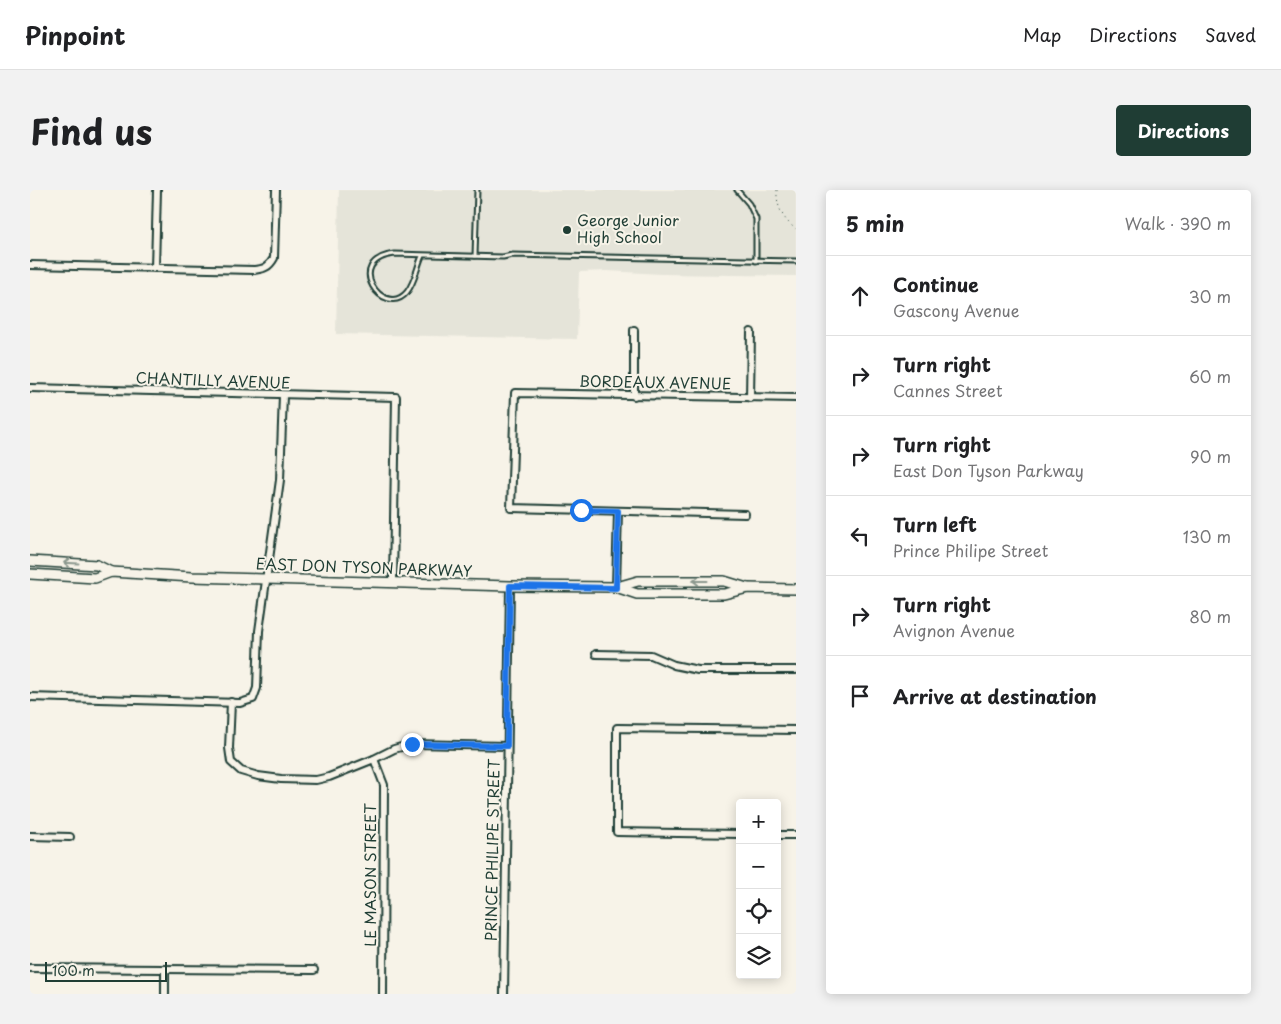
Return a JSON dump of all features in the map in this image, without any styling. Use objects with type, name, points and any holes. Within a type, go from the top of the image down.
[{"type":"main road","name":"EAST DON TYSON PARKWAY","points":[[30,561],[97,565],[111,572],[192,577],[616,588],[637,594],[724,594],[748,588]]},
{"type":"main road","name":"EAST DON TYSON PARKWAY","points":[[30,574],[95,578],[111,572]]},
{"type":"main road","name":"EAST DON TYSON PARKWAY","points":[[616,588],[638,581],[724,581],[748,588],[796,589]]},
{"type":"street","points":[[155,268],[157,190]]},
{"type":"street","points":[[30,266],[254,270],[269,266],[274,258],[275,250],[276,190]]},
{"type":"street","points":[[634,330],[634,396]]},
{"type":"street","points":[[750,398],[751,332]]},
{"type":"street","name":"CHANTILLY AVENUE","points":[[30,388],[396,397],[393,582]]},
{"type":"street","name":"BORDEAUX AVENUE","points":[[618,511],[511,508],[514,393],[796,398]]},
{"type":"street","points":[[30,697],[230,702],[253,699],[257,688],[259,631],[280,480],[283,395]]},
{"type":"street","points":[[616,588],[618,511],[745,514]]},
{"type":"street","name":"PRINCE PHILIPE STREET","points":[[504,994],[510,586]]},
{"type":"street","points":[[596,654],[651,656],[674,665],[698,670],[796,670]]},
{"type":"street","points":[[230,702],[229,748],[231,762],[241,772],[258,776],[306,780],[329,777],[394,749],[412,744],[507,746]]},
{"type":"street","points":[[736,834],[617,832],[617,728],[796,730]]},
{"type":"street","name":"LE MASON STREET","points":[[374,759],[384,785],[383,994]]},
{"type":"street","points":[[781,834],[796,835]]},
{"type":"street","points":[[30,836],[70,837]]},
{"type":"street","points":[[30,968],[314,970]]},
{"type":"street","points":[[165,970],[165,994]]},
{"type":"lane","points":[[475,256],[477,190]]},
{"type":"lane","points":[[737,190],[749,204],[756,219],[756,261]]},
{"type":"lane","points":[[422,256],[412,284],[404,295],[397,298],[386,297],[379,295],[373,289],[369,276],[374,262],[380,258],[395,254],[796,262]]},
{"type":"path","points":[[777,190],[777,204],[781,213],[796,229]]},
{"type":"shaded area","name":"George Junior High School","points":[[339,190],[796,190],[796,276],[661,274],[607,271],[579,272],[577,339],[336,334]]},
{"type":"place","name":"George Junior High School","points":[[567,230]]},
{"type":"route","points":[[412,744],[507,746],[510,586],[616,588],[618,511],[581,510]]}]
